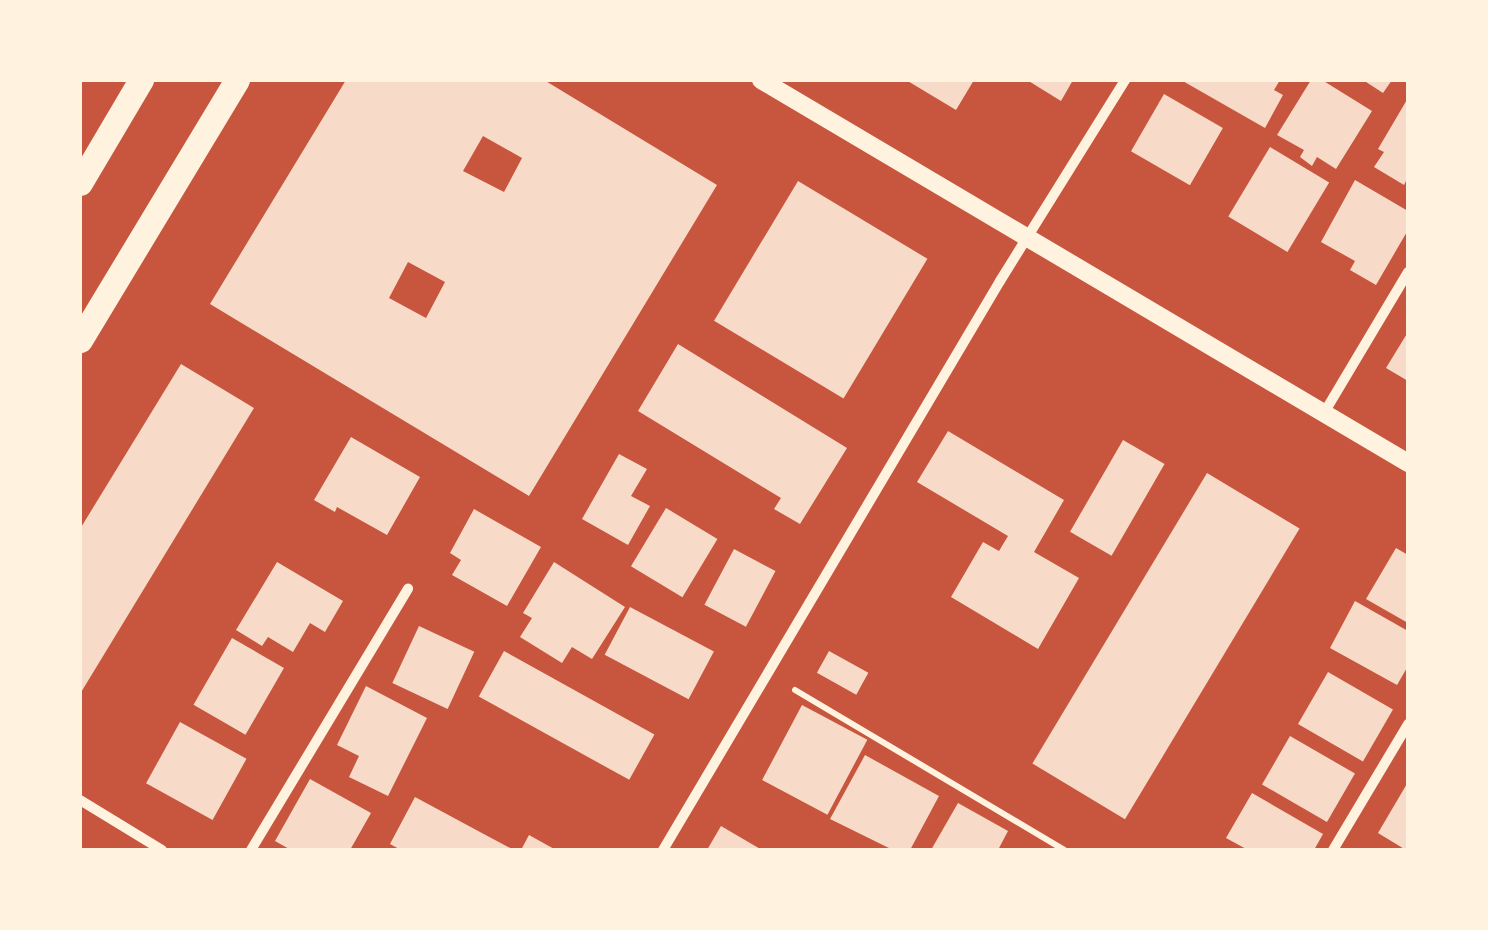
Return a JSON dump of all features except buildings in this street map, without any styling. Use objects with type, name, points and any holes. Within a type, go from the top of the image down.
[{"type":"main road","points":[[80,183],[141,80]]},
{"type":"main road","points":[[80,340],[237,80]]},
{"type":"street","points":[[761,80],[1408,463]]},
{"type":"street","points":[[663,850],[1126,80]]},
{"type":"street","points":[[1324,414],[1408,272]]},
{"type":"street","points":[[251,850],[408,589]]},
{"type":"street","points":[[1334,850],[1408,724]]},
{"type":"street","points":[[80,800],[162,850]]},
{"type":"path","points":[[768,674],[1064,850]]}]
